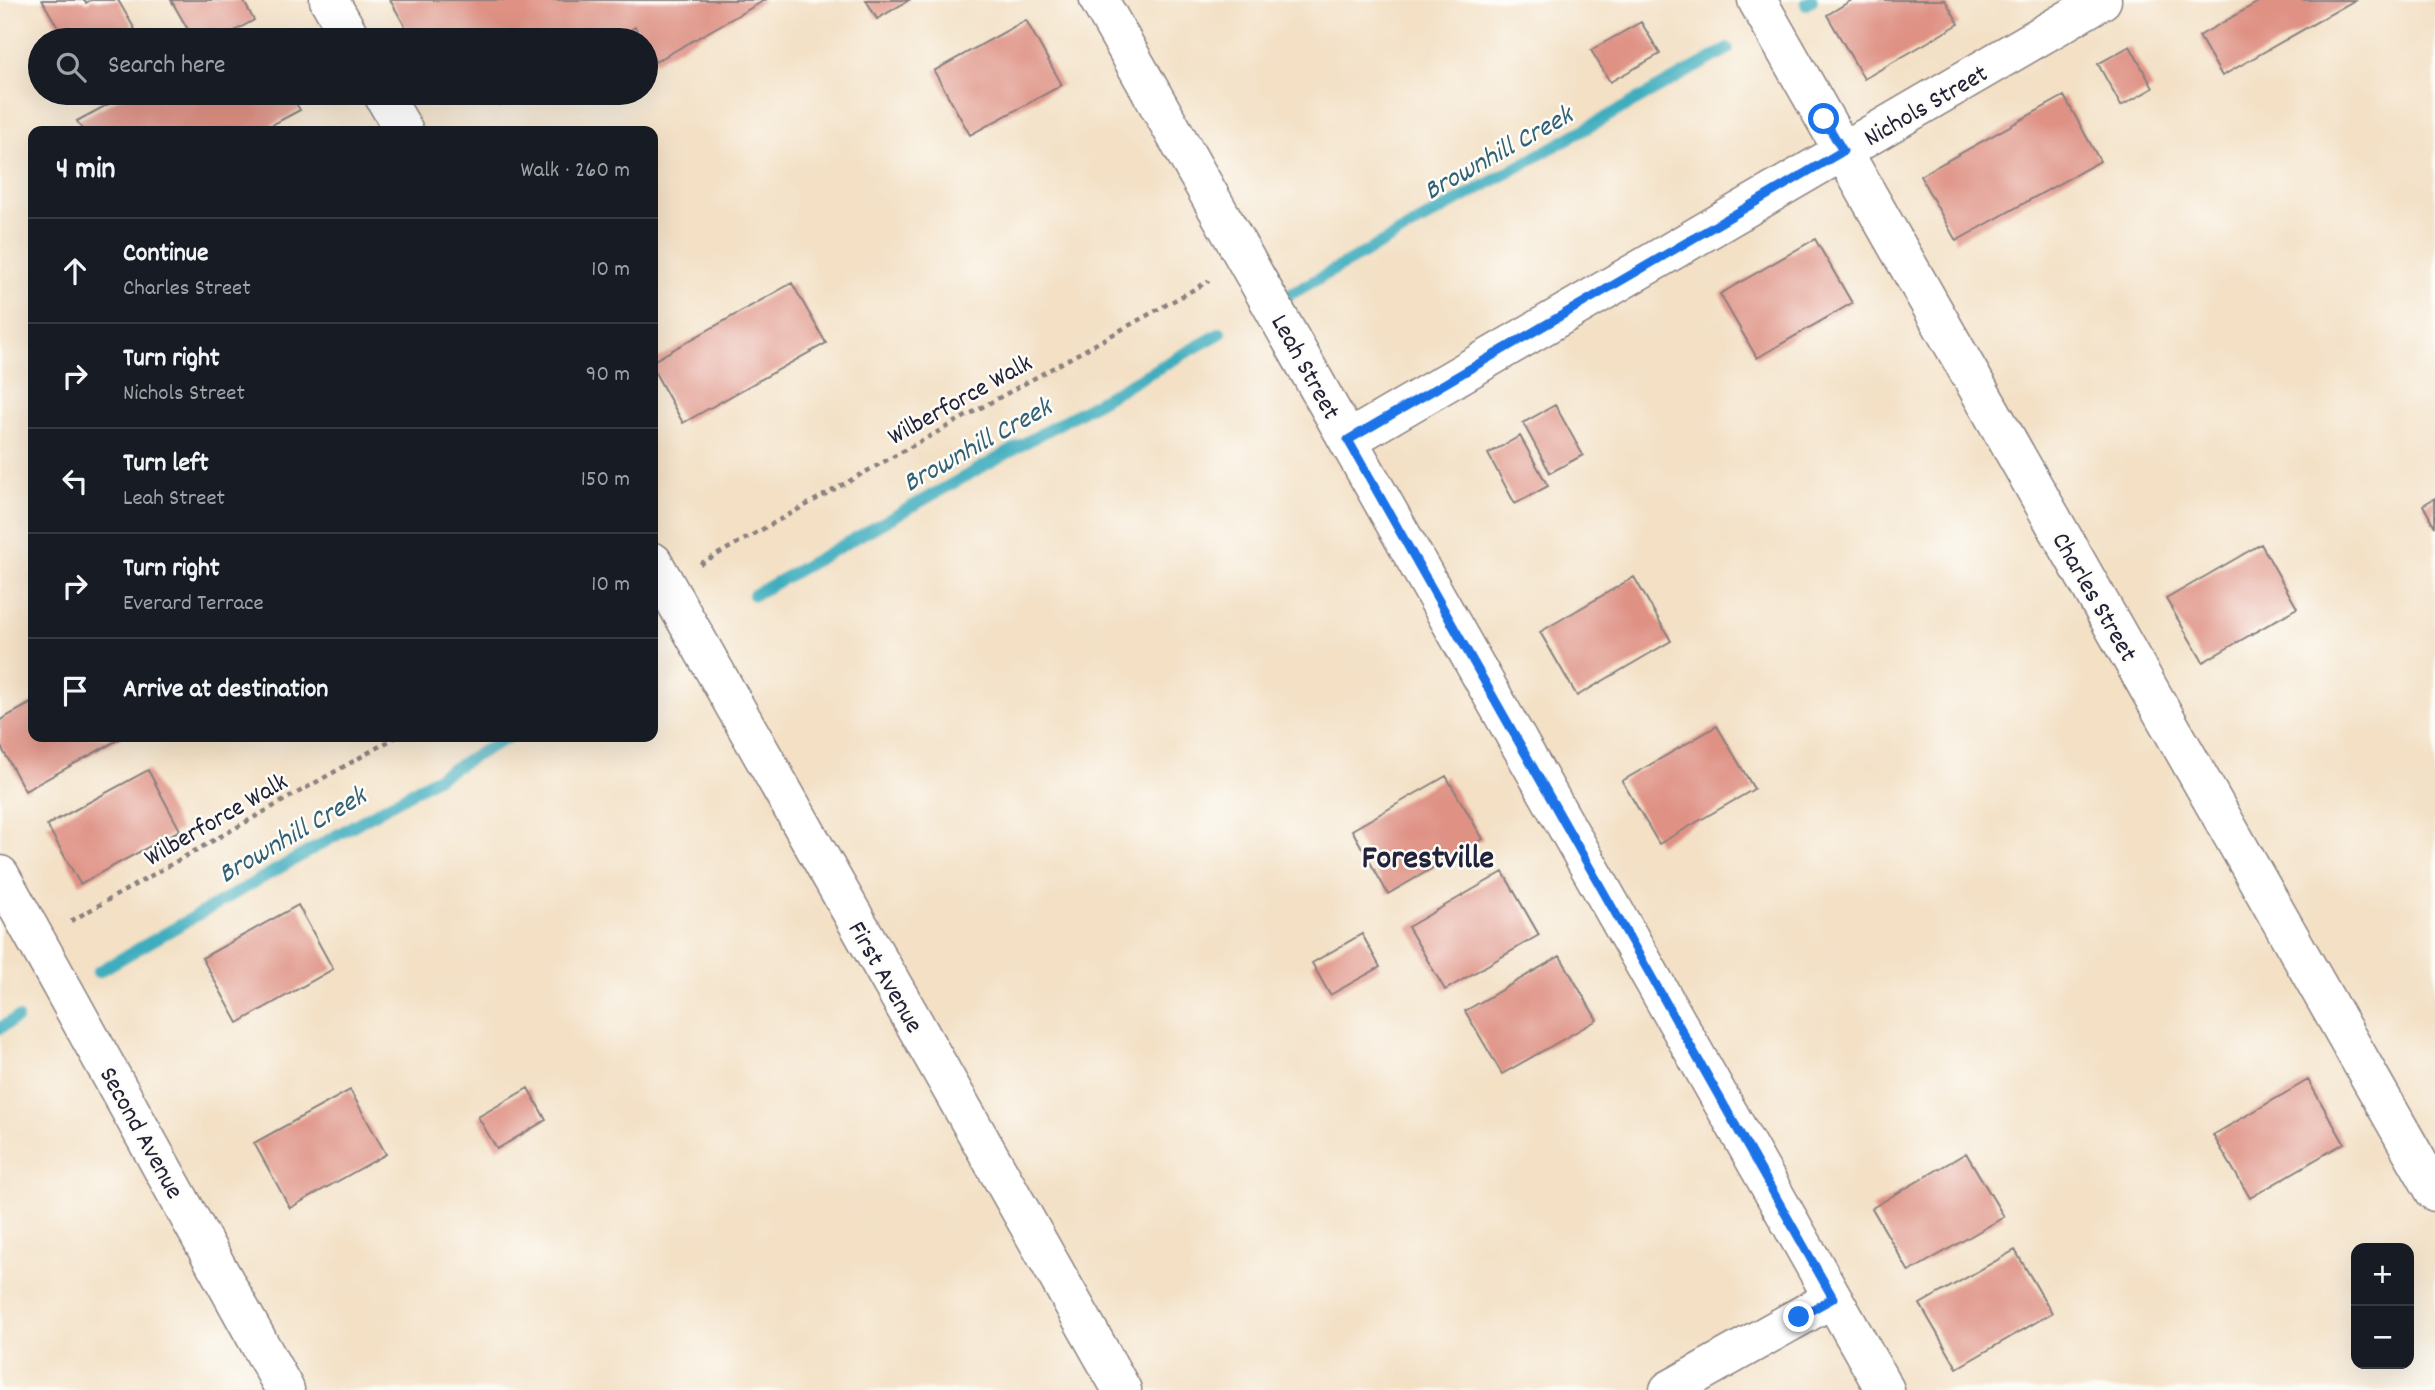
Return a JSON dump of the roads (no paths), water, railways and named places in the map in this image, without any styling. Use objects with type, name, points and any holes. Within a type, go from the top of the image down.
[{"type":"street","points":[[328,0],[345,28]]},
{"type":"street","name":"Leah Street","points":[[1099,0],[1885,1390]]},
{"type":"street","name":"Charles Street","points":[[1757,0],[2435,1192]]},
{"type":"street","name":"Nichols Street","points":[[1348,440],[2102,0]]},
{"type":"street","points":[[389,105],[401,126]]},
{"type":"street","name":"First Avenue","points":[[658,571],[1122,1390]]},
{"type":"street","name":"Second Avenue","points":[[0,875],[285,1390]]},
{"type":"street","points":[[1669,1390],[1833,1298]]},
{"type":"waterway","name":"Brownhill Creek","points":[[1806,4],[1812,0]]},
{"type":"waterway","name":"Brownhill Creek","points":[[1289,295],[1728,49]]},
{"type":"waterway","name":"Brownhill Creek","points":[[754,595],[1221,333]]},
{"type":"waterway","name":"Brownhill Creek","points":[[98,972],[499,742]]},
{"type":"waterway","name":"Brownhill Creek","points":[[0,1028],[17,1018]]},
{"type":"district","name":"Forestville","points":[[1428,855]]}]
